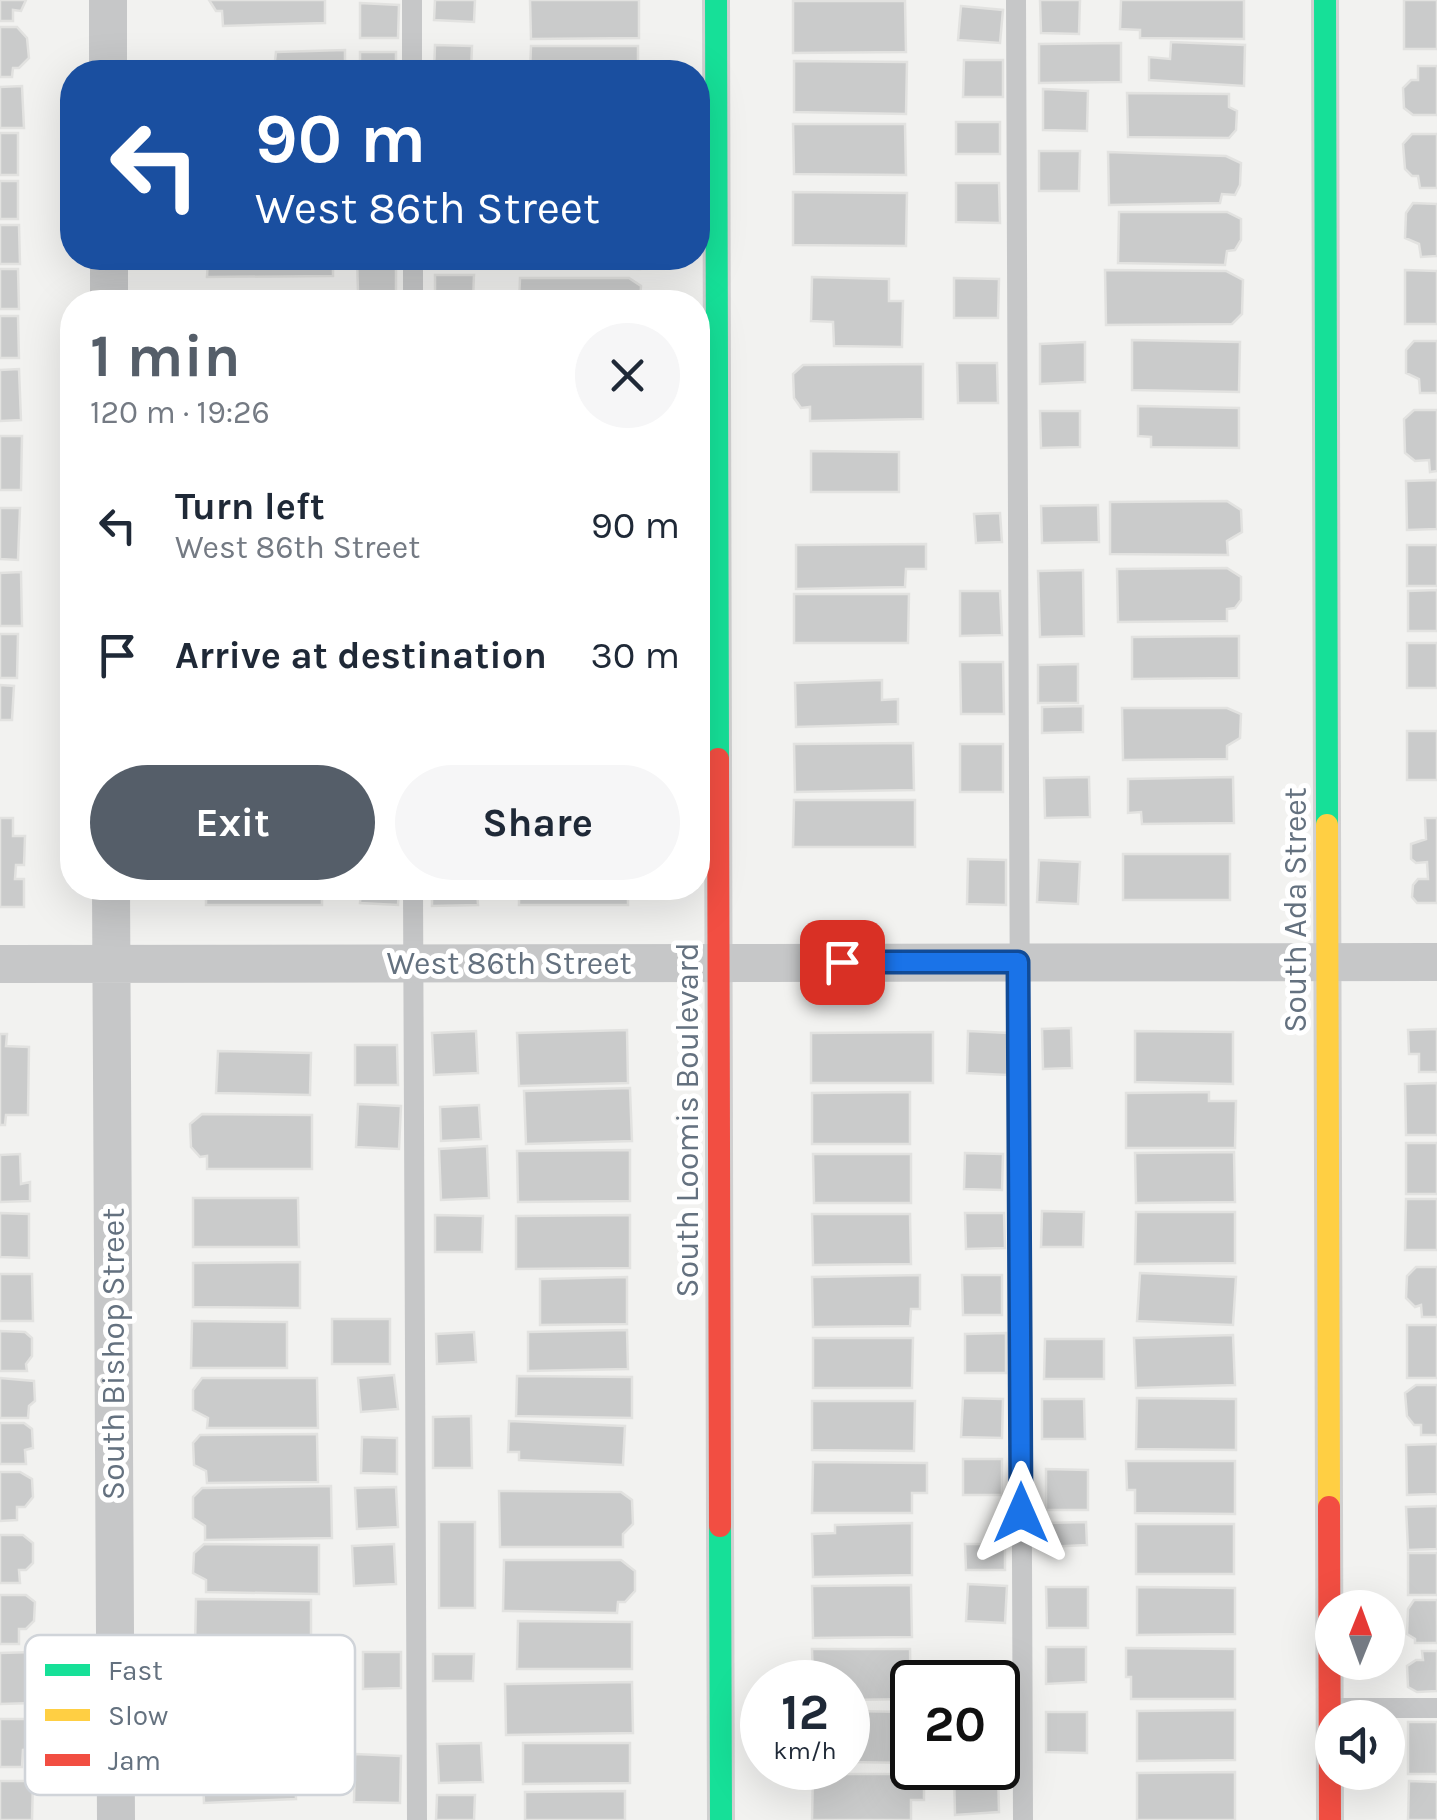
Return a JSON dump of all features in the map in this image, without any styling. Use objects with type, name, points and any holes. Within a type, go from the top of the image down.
[{"type":"street","points":[[108,0],[108,60]]},
{"type":"street","name":"South Loomis Boulevard","points":[[716,0],[721,1820]]},
{"type":"street","name":"South Ada Street","points":[[1325,0],[1330,1700]]},
{"type":"street","name":"South Bishop Street","points":[[111,900],[115,1635]]},
{"type":"street","name":"West 86th Street","points":[[0,964],[1437,962]]},
{"type":"street","name":"South Ada Street","points":[[1330,1790],[1330,1820]]},
{"type":"street","name":"South Bishop Street","points":[[116,1795],[116,1820]]},
{"type":"lane","points":[[412,0],[412,60]]},
{"type":"lane","points":[[1016,0],[1023,1820]]},
{"type":"lane","points":[[414,900],[417,1820]]},
{"type":"lane","points":[[1405,1708],[1437,1708]]},
{"type":"building","points":[[0,0],[26,0],[21,11],[13,10],[13,21],[0,21]]},
{"type":"building","points":[[209,0],[325,0],[325,23],[223,26],[222,11],[216,11]]},
{"type":"building","points":[[435,0],[475,0],[474,22],[434,20]]},
{"type":"building","points":[[530,0],[639,0],[639,38],[531,39]]},
{"type":"building","points":[[1040,0],[1080,0],[1079,34],[1041,33]]},
{"type":"building","points":[[1121,0],[1244,0],[1244,39],[1140,38],[1140,30],[1120,29]]},
{"type":"building","points":[[1404,0],[1437,0],[1437,49],[1404,49]]},
{"type":"building","points":[[793,1],[905,1],[906,52],[793,53]]},
{"type":"building","points":[[360,3],[399,5],[398,38],[360,38]]},
{"type":"building","points":[[961,6],[1003,10],[1000,43],[958,40]]},
{"type":"building","points":[[0,27],[17,27],[27,38],[29,58],[19,68],[13,68],[12,77],[0,77]]},
{"type":"building","points":[[1171,42],[1245,45],[1244,86],[1149,80],[1149,57],[1170,59]]},
{"type":"building","points":[[1121,43],[1121,82],[1039,83],[1039,44]]},
{"type":"building","points":[[435,45],[472,46],[471,60],[434,60]]},
{"type":"building","points":[[531,46],[638,46],[638,60],[530,60]]},
{"type":"building","points":[[345,50],[345,60],[275,60],[276,52]]},
{"type":"building","points":[[360,52],[396,52],[396,60],[360,60]]},
{"type":"building","points":[[964,60],[1003,60],[1003,97],[963,97]]},
{"type":"building","points":[[794,61],[907,62],[906,114],[794,112]]},
{"type":"building","points":[[1418,66],[1437,66],[1437,115],[1413,115],[1404,108],[1403,88],[1411,80],[1418,80]]},
{"type":"building","points":[[22,86],[24,128],[0,128],[0,87]]},
{"type":"building","points":[[1043,89],[1088,91],[1087,131],[1043,130]]},
{"type":"building","points":[[1127,93],[1229,94],[1229,107],[1237,111],[1236,130],[1229,138],[1128,137]]},
{"type":"building","points":[[956,122],[1000,122],[1000,154],[956,154]]},
{"type":"building","points":[[793,124],[905,124],[906,175],[794,174]]},
{"type":"building","points":[[0,133],[18,133],[18,175],[0,175]]},
{"type":"building","points":[[1412,134],[1437,134],[1437,188],[1420,188],[1418,176],[1405,169],[1403,144]]},
{"type":"building","points":[[1039,151],[1080,151],[1079,191],[1039,191]]},
{"type":"building","points":[[1108,152],[1226,156],[1241,163],[1240,185],[1235,195],[1222,194],[1220,203],[1109,205]]},
{"type":"building","points":[[0,181],[18,181],[18,219],[0,219]]},
{"type":"building","points":[[956,183],[999,183],[1000,223],[956,222]]},
{"type":"building","points":[[793,192],[907,193],[906,246],[793,245]]},
{"type":"building","points":[[1413,203],[1437,204],[1437,256],[1421,257],[1419,244],[1405,238],[1406,213]]},
{"type":"building","points":[[1119,212],[1227,212],[1241,219],[1241,240],[1235,250],[1227,251],[1225,265],[1118,263]]},
{"type":"building","points":[[0,225],[19,225],[20,264],[0,264]]},
{"type":"building","points":[[0,269],[18,269],[19,309],[0,309]]},
{"type":"building","points":[[207,270],[333,270],[333,276],[207,277]]},
{"type":"building","points":[[357,270],[396,270],[396,290],[358,290]]},
{"type":"building","points":[[1105,270],[1226,271],[1243,280],[1242,314],[1232,324],[1106,325]]},
{"type":"building","points":[[1405,270],[1437,271],[1437,324],[1405,324]]},
{"type":"building","points":[[435,275],[474,275],[473,290],[435,290]]},
{"type":"building","points":[[812,277],[889,279],[889,301],[903,301],[902,347],[834,346],[833,322],[811,321]]},
{"type":"building","points":[[520,278],[629,278],[641,286],[641,290],[520,290]]},
{"type":"building","points":[[954,278],[999,279],[998,318],[954,318]]},
{"type":"building","points":[[0,316],[18,316],[19,358],[0,358]]},
{"type":"building","points":[[1132,340],[1240,342],[1239,392],[1132,390]]},
{"type":"building","points":[[1414,341],[1437,341],[1437,393],[1420,393],[1419,379],[1406,373],[1406,350]]},
{"type":"building","points":[[1085,342],[1085,382],[1040,384],[1040,344]]},
{"type":"building","points":[[957,363],[997,363],[998,403],[958,403]]},
{"type":"building","points":[[923,364],[923,419],[810,421],[810,407],[801,408],[794,398],[793,374],[803,365]]},
{"type":"building","points":[[19,369],[21,420],[0,421],[0,370]]},
{"type":"building","points":[[1138,406],[1239,408],[1239,448],[1151,447],[1151,437],[1138,436]]},
{"type":"building","points":[[1414,410],[1437,410],[1437,471],[1430,472],[1429,460],[1415,461],[1405,453],[1404,419]]},
{"type":"building","points":[[1040,411],[1080,411],[1080,447],[1041,448]]},
{"type":"building","points":[[0,436],[22,436],[21,490],[0,490]]},
{"type":"building","points":[[811,451],[899,452],[899,492],[811,492]]},
{"type":"building","points":[[1437,480],[1437,529],[1407,530],[1406,481]]},
{"type":"building","points":[[1227,501],[1241,510],[1242,532],[1227,541],[1228,555],[1110,554],[1110,502]]},
{"type":"building","points":[[1098,505],[1099,542],[1042,543],[1041,506]]},
{"type":"building","points":[[0,508],[20,508],[18,560],[0,559]]},
{"type":"building","points":[[1000,513],[1002,542],[976,543],[974,514]]},
{"type":"building","points":[[926,544],[926,569],[906,569],[905,587],[796,589],[796,545]]},
{"type":"building","points":[[1407,545],[1437,545],[1437,586],[1407,586]]},
{"type":"building","points":[[1227,568],[1241,577],[1241,600],[1235,608],[1227,609],[1227,621],[1118,622],[1117,569]]},
{"type":"building","points":[[1083,570],[1084,636],[1040,637],[1038,571]]},
{"type":"building","points":[[21,572],[22,626],[0,626],[0,573]]},
{"type":"building","points":[[1437,590],[1437,631],[1408,631],[1408,591]]},
{"type":"building","points":[[960,591],[1000,591],[1002,635],[960,636]]},
{"type":"building","points":[[794,594],[909,594],[908,643],[794,643]]},
{"type":"building","points":[[0,634],[18,634],[17,678],[0,678]]},
{"type":"building","points":[[1239,636],[1239,678],[1132,679],[1132,637]]},
{"type":"building","points":[[1407,643],[1437,643],[1437,688],[1407,688]]},
{"type":"building","points":[[960,662],[1003,662],[1004,714],[961,714]]},
{"type":"building","points":[[1078,664],[1078,703],[1038,703],[1038,665]]},
{"type":"building","points":[[882,680],[882,700],[898,699],[898,724],[796,727],[795,683]]},
{"type":"building","points":[[0,685],[14,686],[12,720],[0,720]]},
{"type":"building","points":[[1083,706],[1083,732],[1042,733],[1042,707]]},
{"type":"building","points":[[1122,708],[1227,708],[1241,714],[1240,738],[1227,746],[1227,759],[1123,760]]},
{"type":"building","points":[[1407,731],[1437,731],[1437,780],[1407,780]]},
{"type":"building","points":[[913,743],[914,790],[795,792],[794,744]]},
{"type":"building","points":[[960,744],[1003,744],[1003,792],[960,792]]},
{"type":"building","points":[[1089,777],[1090,817],[1045,818],[1044,778]]},
{"type":"building","points":[[1233,777],[1234,823],[1142,824],[1141,812],[1128,813],[1128,779]]},
{"type":"building","points":[[794,800],[915,800],[915,847],[793,847]]},
{"type":"building","points":[[0,818],[13,818],[13,836],[25,836],[24,865],[16,865],[15,879],[24,879],[24,907],[0,907]]},
{"type":"building","points":[[1425,818],[1437,818],[1437,903],[1417,903],[1412,897],[1418,879],[1428,879],[1427,862],[1416,863],[1411,859],[1411,844],[1426,839]]},
{"type":"building","points":[[1123,854],[1230,854],[1230,900],[1123,900]]},
{"type":"building","points":[[968,859],[1006,860],[1006,905],[967,904]]},
{"type":"building","points":[[1039,860],[1080,862],[1078,904],[1037,902]]},
{"type":"building","points":[[206,900],[322,900],[322,905],[206,905]]},
{"type":"building","points":[[360,900],[398,900],[398,905],[360,903]]},
{"type":"building","points":[[432,900],[478,900],[478,905],[432,906]]},
{"type":"building","points":[[519,900],[628,900],[628,905],[519,905]]},
{"type":"building","points":[[1071,1028],[1072,1068],[1043,1069],[1042,1029]]},
{"type":"building","points":[[1437,1029],[1437,1072],[1419,1072],[1419,1054],[1409,1054],[1408,1030]]},
{"type":"building","points":[[627,1030],[628,1083],[519,1086],[517,1033]]},
{"type":"building","points":[[476,1031],[478,1073],[434,1075],[432,1033]]},
{"type":"building","points":[[968,1031],[1009,1033],[1007,1075],[967,1073]]},
{"type":"building","points":[[1135,1031],[1233,1032],[1233,1084],[1135,1082]]},
{"type":"building","points":[[933,1032],[933,1083],[811,1083],[811,1033]]},
{"type":"building","points":[[0,1034],[7,1034],[6,1046],[29,1047],[28,1115],[6,1115],[5,1125],[0,1125]]},
{"type":"building","points":[[355,1045],[397,1045],[398,1085],[355,1085]]},
{"type":"building","points":[[218,1051],[311,1053],[310,1095],[216,1093]]},
{"type":"building","points":[[1437,1083],[1437,1135],[1406,1135],[1405,1084]]},
{"type":"building","points":[[630,1088],[632,1141],[526,1144],[524,1091]]},
{"type":"building","points":[[910,1092],[910,1144],[812,1144],[812,1093]]},
{"type":"building","points":[[1209,1092],[1209,1101],[1236,1101],[1235,1148],[1126,1148],[1126,1093]]},
{"type":"building","points":[[358,1104],[401,1106],[399,1149],[356,1147]]},
{"type":"building","points":[[479,1105],[481,1139],[441,1141],[440,1107]]},
{"type":"building","points":[[202,1114],[312,1115],[312,1169],[207,1169],[207,1156],[200,1157],[191,1147],[190,1124]]},
{"type":"building","points":[[1406,1143],[1437,1143],[1437,1194],[1406,1194]]},
{"type":"building","points":[[487,1146],[489,1198],[441,1200],[439,1149]]},
{"type":"building","points":[[630,1150],[630,1201],[518,1202],[517,1151]]},
{"type":"building","points":[[1234,1152],[1235,1202],[1136,1203],[1135,1153]]},
{"type":"building","points":[[965,1153],[1003,1154],[1002,1190],[964,1189]]},
{"type":"building","points":[[20,1154],[21,1184],[30,1182],[30,1201],[0,1202],[0,1155]]},
{"type":"building","points":[[813,1154],[911,1154],[911,1203],[814,1203]]},
{"type":"building","points":[[193,1198],[298,1198],[299,1247],[193,1247]]},
{"type":"building","points":[[1406,1199],[1437,1199],[1437,1250],[1405,1250]]},
{"type":"building","points":[[1042,1211],[1084,1212],[1083,1247],[1041,1247]]},
{"type":"building","points":[[1136,1212],[1235,1212],[1235,1263],[1135,1264]]},
{"type":"building","points":[[0,1213],[29,1214],[29,1258],[0,1257]]},
{"type":"building","points":[[965,1213],[1004,1213],[1005,1248],[966,1249]]},
{"type":"building","points":[[812,1214],[910,1214],[911,1264],[813,1265]]},
{"type":"building","points":[[435,1215],[483,1216],[482,1252],[435,1252]]},
{"type":"building","points":[[630,1215],[630,1268],[516,1269],[516,1216]]},
{"type":"building","points":[[300,1262],[300,1308],[193,1307],[193,1263]]},
{"type":"building","points":[[1416,1267],[1437,1267],[1437,1317],[1422,1317],[1421,1305],[1415,1307],[1406,1298],[1407,1276]]},
{"type":"building","points":[[1140,1273],[1236,1277],[1233,1325],[1137,1321]]},
{"type":"building","points":[[0,1274],[32,1274],[33,1321],[0,1321]]},
{"type":"building","points":[[920,1275],[920,1309],[911,1309],[910,1326],[813,1327],[812,1277]]},
{"type":"building","points":[[962,1275],[1002,1275],[1002,1315],[963,1315]]},
{"type":"building","points":[[627,1277],[627,1324],[540,1325],[540,1279]]},
{"type":"building","points":[[332,1319],[390,1319],[390,1364],[332,1364]]},
{"type":"building","points":[[192,1321],[287,1322],[287,1368],[191,1368]]},
{"type":"building","points":[[1407,1325],[1437,1325],[1437,1378],[1407,1378]]},
{"type":"building","points":[[627,1330],[628,1369],[528,1371],[528,1332]]},
{"type":"building","points":[[0,1331],[25,1332],[32,1338],[27,1371],[0,1371]]},
{"type":"building","points":[[474,1332],[476,1362],[437,1364],[436,1334]]},
{"type":"building","points":[[1006,1333],[1006,1373],[965,1373],[965,1334]]},
{"type":"building","points":[[1233,1335],[1235,1385],[1136,1388],[1134,1338]]},
{"type":"building","points":[[813,1338],[913,1338],[912,1388],[813,1388]]},
{"type":"building","points":[[1045,1339],[1104,1339],[1104,1379],[1044,1379]]},
{"type":"building","points":[[394,1375],[398,1409],[361,1412],[358,1378]]},
{"type":"building","points":[[517,1376],[632,1377],[632,1418],[516,1416]]},
{"type":"building","points":[[0,1378],[34,1381],[35,1401],[29,1406],[28,1418],[0,1418]]},
{"type":"building","points":[[202,1378],[317,1378],[318,1428],[207,1428],[208,1418],[193,1410],[193,1390]]},
{"type":"building","points":[[1416,1385],[1437,1385],[1437,1435],[1421,1435],[1421,1425],[1414,1425],[1407,1416],[1405,1393]]},
{"type":"building","points":[[963,1398],[1003,1399],[1002,1438],[961,1437]]},
{"type":"building","points":[[1137,1398],[1236,1399],[1236,1450],[1136,1449]]},
{"type":"building","points":[[1042,1399],[1084,1399],[1085,1439],[1042,1439]]},
{"type":"building","points":[[812,1401],[915,1401],[914,1451],[812,1450]]},
{"type":"building","points":[[471,1416],[472,1468],[433,1468],[433,1417]]},
{"type":"building","points":[[509,1421],[625,1426],[623,1465],[519,1460],[519,1452],[508,1452]]},
{"type":"building","points":[[0,1423],[24,1423],[32,1429],[33,1448],[25,1450],[26,1464],[0,1464]]},
{"type":"building","points":[[317,1434],[318,1482],[207,1483],[206,1471],[194,1465],[193,1443],[200,1435]]},
{"type":"building","points":[[362,1437],[397,1438],[397,1474],[361,1473]]},
{"type":"building","points":[[1437,1444],[1437,1494],[1407,1495],[1406,1445]]},
{"type":"building","points":[[963,1459],[1002,1459],[1002,1495],[963,1495]]},
{"type":"building","points":[[1126,1461],[1235,1461],[1235,1514],[1135,1513],[1135,1490],[1127,1490]]},
{"type":"building","points":[[813,1462],[927,1463],[927,1493],[912,1493],[912,1513],[812,1513]]},
{"type":"building","points":[[1046,1469],[1088,1470],[1088,1510],[1046,1510]]},
{"type":"building","points":[[0,1472],[20,1472],[32,1479],[33,1497],[25,1507],[17,1507],[17,1520],[0,1521]]},
{"type":"building","points":[[331,1486],[332,1538],[205,1540],[205,1526],[193,1518],[193,1497],[202,1488]]},
{"type":"building","points":[[396,1487],[398,1527],[357,1529],[355,1488]]},
{"type":"building","points":[[499,1491],[621,1492],[632,1500],[633,1524],[623,1534],[623,1547],[500,1547]]},
{"type":"building","points":[[1437,1506],[1437,1549],[1408,1550],[1406,1507]]},
{"type":"building","points":[[439,1522],[475,1522],[475,1608],[439,1608]]},
{"type":"building","points":[[1086,1522],[1087,1545],[1046,1547],[1044,1523]]},
{"type":"building","points":[[912,1523],[912,1575],[813,1577],[812,1534],[835,1533],[835,1525]]},
{"type":"building","points":[[1136,1524],[1234,1524],[1234,1574],[1136,1574]]},
{"type":"building","points":[[0,1535],[23,1535],[33,1543],[33,1563],[26,1570],[19,1570],[20,1583],[0,1583]]},
{"type":"building","points":[[204,1544],[319,1545],[319,1594],[206,1592],[206,1580],[193,1573],[194,1553]]},
{"type":"building","points":[[394,1544],[396,1584],[354,1586],[352,1546]]},
{"type":"building","points":[[965,1544],[1005,1544],[1005,1570],[966,1570]]},
{"type":"building","points":[[1408,1553],[1437,1553],[1437,1595],[1408,1595]]},
{"type":"building","points":[[504,1560],[621,1560],[635,1571],[635,1591],[625,1602],[618,1602],[617,1613],[503,1611]]},
{"type":"building","points":[[968,1584],[1007,1586],[1005,1623],[966,1621]]},
{"type":"building","points":[[911,1585],[912,1637],[813,1638],[812,1586]]},
{"type":"building","points":[[1046,1587],[1088,1587],[1088,1628],[1047,1628]]},
{"type":"building","points":[[1137,1587],[1235,1588],[1235,1634],[1137,1635]]},
{"type":"building","points":[[0,1595],[26,1595],[35,1602],[34,1621],[26,1629],[19,1629],[19,1644],[0,1644]]},
{"type":"building","points":[[196,1599],[311,1600],[311,1635],[195,1635]]},
{"type":"building","points":[[1414,1600],[1437,1600],[1437,1643],[1415,1643],[1407,1634],[1408,1609]]},
{"type":"building","points":[[518,1621],[632,1622],[632,1669],[517,1669]]},
{"type":"building","points":[[1046,1647],[1086,1647],[1086,1682],[1046,1684]]},
{"type":"building","points":[[1126,1648],[1235,1649],[1235,1699],[1131,1699]]},
{"type":"building","points":[[812,1649],[910,1649],[910,1660],[890,1660],[890,1699],[870,1700],[870,1660],[812,1660]]},
{"type":"building","points":[[1422,1651],[1437,1651],[1437,1691],[1417,1692],[1408,1687],[1407,1666],[1423,1660]]},
{"type":"building","points":[[25,1652],[25,1703],[0,1704],[0,1653]]},
{"type":"building","points":[[363,1652],[401,1652],[401,1688],[363,1689]]},
{"type":"building","points":[[433,1654],[474,1654],[473,1681],[433,1681]]},
{"type":"building","points":[[632,1682],[633,1733],[506,1735],[505,1684]]},
{"type":"building","points":[[1235,1710],[1235,1760],[1137,1761],[1137,1711]]},
{"type":"building","points":[[870,1711],[890,1712],[890,1763],[870,1762]]},
{"type":"building","points":[[1046,1712],[1087,1712],[1087,1753],[1046,1752]]},
{"type":"building","points":[[0,1719],[25,1719],[22,1767],[0,1767]]},
{"type":"building","points":[[1408,1722],[1437,1722],[1437,1774],[1408,1774]]},
{"type":"building","points":[[481,1743],[483,1782],[439,1783],[437,1744]]},
{"type":"building","points":[[523,1743],[630,1743],[630,1783],[523,1784]]},
{"type":"building","points":[[355,1754],[401,1756],[400,1803],[354,1802]]},
{"type":"building","points":[[1235,1772],[1235,1820],[1137,1820],[1137,1773]]},
{"type":"building","points":[[870,1774],[890,1774],[890,1790],[924,1790],[924,1800],[911,1800],[911,1820],[812,1820],[813,1790],[870,1790]]},
{"type":"building","points":[[0,1781],[25,1781],[25,1795],[33,1795],[32,1820],[0,1820]]},
{"type":"building","points":[[1409,1781],[1437,1782],[1437,1820],[1408,1820]]},
{"type":"building","points":[[954,1790],[998,1790],[999,1812],[955,1815]]},
{"type":"building","points":[[625,1791],[625,1820],[525,1820],[525,1792]]},
{"type":"building","points":[[204,1795],[296,1795],[296,1799],[204,1803]]},
{"type":"building","points":[[437,1795],[475,1795],[474,1820],[436,1820]]},
{"type":"traffic: fast","points":[[716,0],[718,759]]},
{"type":"traffic: fast","points":[[1325,0],[1327,825]]},
{"type":"traffic: fast","points":[[720,1526],[721,1820]]},
{"type":"traffic: slow","points":[[1327,825],[1329,1507]]},
{"type":"traffic: jam","points":[[718,759],[720,1526]]},
{"type":"traffic: jam","points":[[1329,1507],[1330,1820]]},
{"type":"route","points":[[842,962],[1018,962],[1021,1513]]}]
